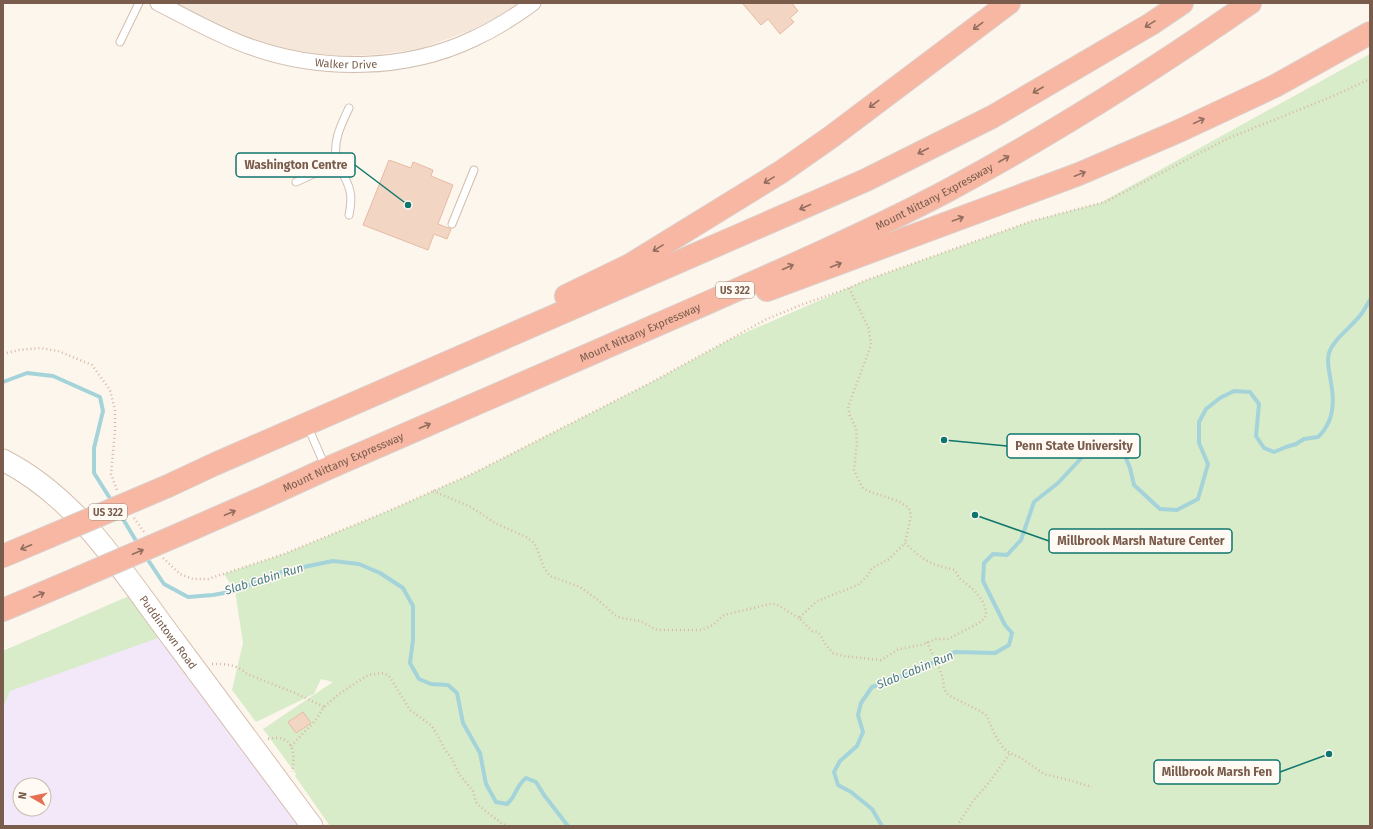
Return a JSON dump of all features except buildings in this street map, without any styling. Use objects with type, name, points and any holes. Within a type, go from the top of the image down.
[{"type":"highway","points":[[216,464],[305,414],[476,338],[630,265],[781,172],[831,137],[1010,3]]},
{"type":"highway","name":"US 322","points":[[3,556],[168,486],[866,180],[992,116],[1124,40],[1182,3]]},
{"type":"highway","name":"Mount Nittany Expressway","points":[[3,610],[265,497],[326,468],[761,279],[859,234],[943,192],[1002,160],[1102,102],[1180,52],[1250,3]]},
{"type":"highway","points":[[460,410],[564,375],[755,294],[800,279],[1079,174],[1178,131],[1275,86],[1370,33]]},
{"type":"street","name":"Walker Drive","points":[[158,3],[251,47],[284,57],[342,65],[385,63],[434,53],[472,40],[508,21],[533,3]]},
{"type":"street","name":"Puddintown Road","points":[[3,460],[18,468],[49,490],[70,508],[109,552],[312,826]]},
{"type":"lane","points":[[120,42],[139,3]]},
{"type":"lane","points":[[349,108],[341,125],[335,145],[337,163],[350,187],[352,202],[349,215]]},
{"type":"lane","points":[[296,182],[337,163]]},
{"type":"lane","points":[[452,224],[474,170]]},
{"type":"lane","points":[[307,424],[326,468]]},
{"type":"path","points":[[161,557],[180,574],[193,579],[208,579],[284,554],[474,474],[652,382],[767,319],[801,304],[1032,221],[1105,202],[1229,138],[1331,97],[1370,79]]},
{"type":"path","points":[[799,618],[817,601],[858,584],[868,575],[872,568],[889,559],[905,543],[910,516],[908,508],[898,501],[863,488],[854,470],[857,442],[856,428],[850,416],[848,407],[870,345],[869,328],[849,288]]},
{"type":"path","points":[[3,354],[19,350],[40,348],[58,351],[92,365],[110,390],[115,410],[115,431],[111,474],[117,492]]},
{"type":"path","points":[[433,491],[471,506],[495,523],[526,536],[536,546],[546,572],[550,576],[580,587],[620,618],[640,621],[657,630],[702,630],[713,625],[724,615],[770,604],[776,604],[799,618],[812,631],[818,632],[833,653],[843,656],[881,660],[899,649],[953,637],[979,623],[985,618],[986,614],[984,603],[975,591],[958,578],[955,570],[932,564],[922,559],[905,543]]},
{"type":"path","points":[[132,516],[145,533]]},
{"type":"path","points":[[927,642],[940,670],[946,693],[987,716],[994,733],[1003,748],[1044,774],[1092,787]]},
{"type":"path","points":[[212,664],[227,664],[234,666],[247,674],[295,693],[324,707]]},
{"type":"path","points":[[291,746],[315,720],[324,707],[338,694],[368,675],[384,673],[388,675],[410,710],[432,726],[445,750],[452,759],[459,774],[474,791],[478,805],[501,823],[508,826]]},
{"type":"path","points":[[254,748],[274,737],[281,738],[288,742],[293,749],[294,760],[292,772],[281,784]]},
{"type":"path","points":[[957,826],[972,800],[992,780],[1010,753]]},
{"type":"shaded area","points":[[174,3],[519,3],[500,17],[469,31],[420,49],[350,56],[310,55],[280,49],[247,37]]},
{"type":"shaded area","points":[[132,595],[303,826],[3,826],[3,651]]},
{"type":"green space","points":[[1370,54],[1370,826],[330,826],[295,776],[296,774],[263,729],[333,682],[321,679],[314,694],[256,722],[232,690],[243,643],[235,591],[224,574],[284,554],[386,512],[474,473],[652,382],[731,339],[864,281],[1032,221],[1100,203]]},
{"type":"green space","points":[[138,592],[169,634],[10,691],[3,708],[3,651]]},
{"type":"waterway","name":"Slab Cabin Run","points":[[882,826],[872,809],[851,792],[838,785],[834,772],[840,761],[857,746],[863,732],[858,715],[861,703],[872,687],[913,672],[955,652],[995,653],[1009,645],[1012,633],[1005,625],[983,581],[984,563],[993,554],[1007,555],[1021,540],[1034,502],[1058,483],[1086,453],[1098,448],[1115,450],[1125,456],[1130,468],[1134,485],[1160,509],[1177,510],[1198,499],[1208,464],[1199,443],[1199,422],[1206,409],[1220,398],[1234,391],[1250,392],[1259,404],[1256,436],[1264,448],[1274,452],[1296,444],[1304,439],[1318,437],[1330,419],[1333,405],[1328,365],[1329,353],[1335,342],[1358,318],[1370,300]]},
{"type":"waterway","name":"Slab Cabin Run","points":[[3,382],[27,373],[53,376],[100,397],[103,411],[94,448],[94,473],[113,503]]},
{"type":"waterway","name":"Slab Cabin Run","points":[[120,514],[138,544]]},
{"type":"waterway","name":"Slab Cabin Run","points":[[146,557],[164,584],[188,597],[235,591],[284,571],[333,561],[359,564],[380,573],[403,588],[413,606],[413,640],[410,663],[419,679],[431,684],[448,685],[457,693],[463,723],[480,753],[486,784],[496,802],[507,804],[513,797],[522,781],[526,778],[536,782],[568,826]]},
{"type":"place","name":"Washington Centre","points":[[408,205]]},
{"type":"place","name":"Penn State University","points":[[944,440]]},
{"type":"place","name":"Millbrook Marsh Nature Center","points":[[975,515]]},
{"type":"place","name":"Millbrook Marsh Fen","points":[[1329,754]]}]
